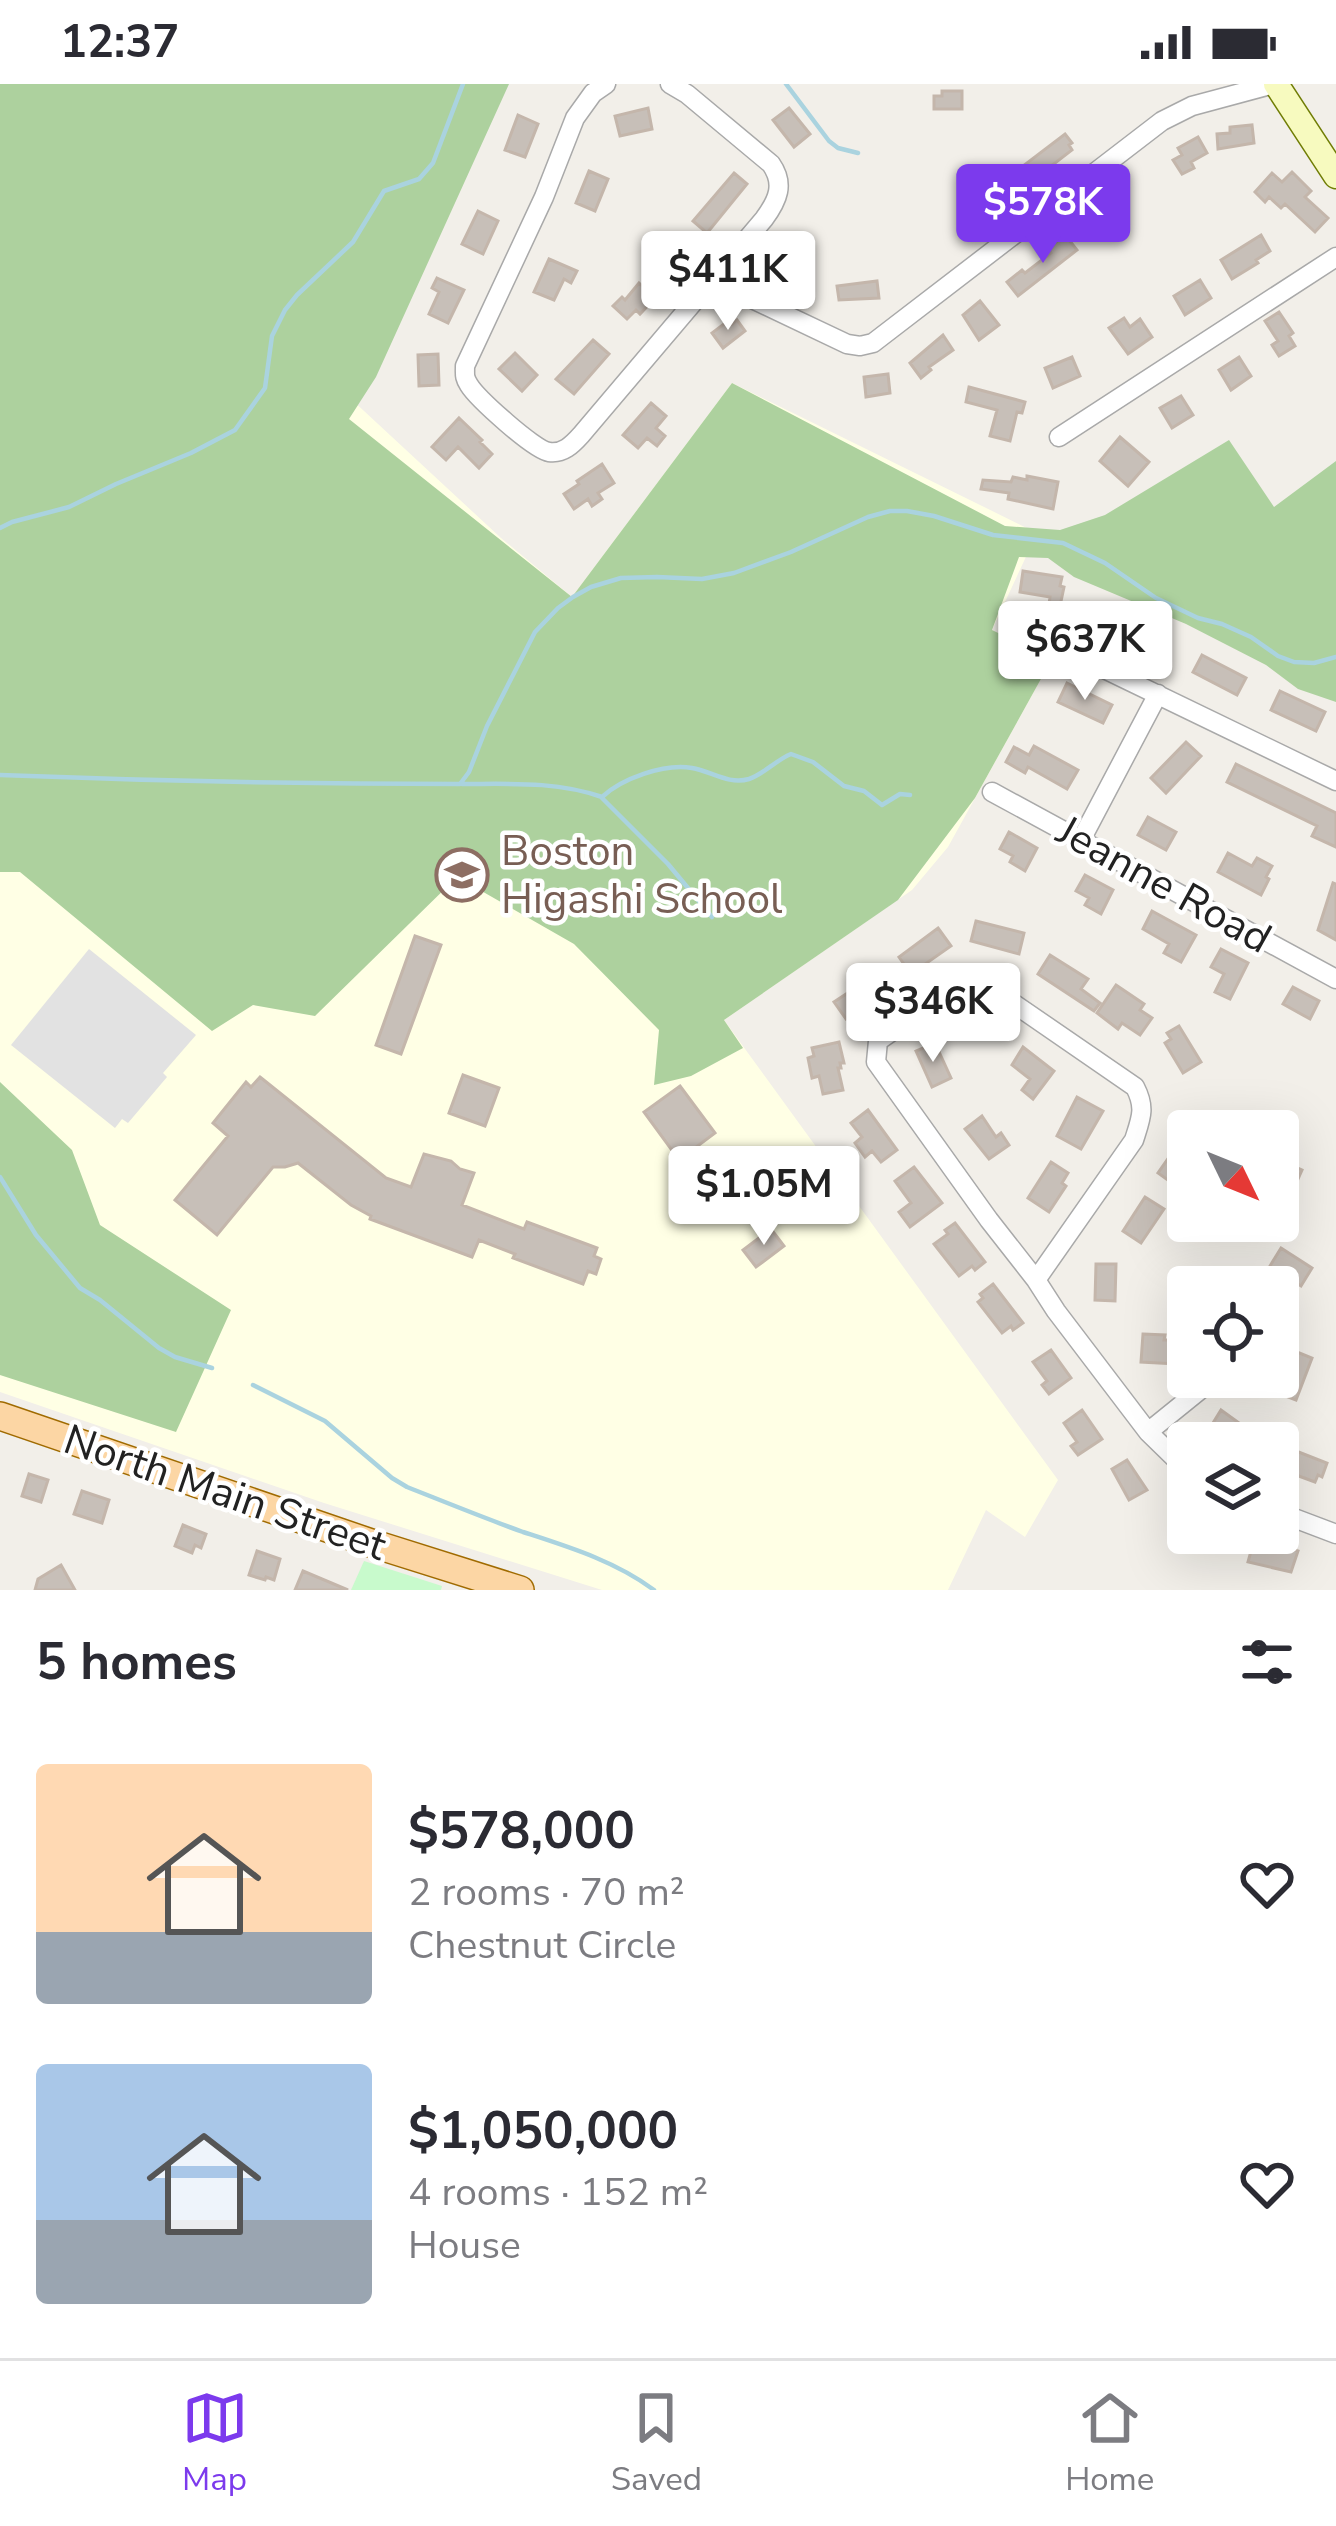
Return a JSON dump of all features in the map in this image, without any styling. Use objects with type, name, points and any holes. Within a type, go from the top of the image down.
[{"type":"main road","points":[[1275,84],[1336,176]]},
{"type":"main road","name":"North Main Street","points":[[0,1415],[520,1590]]},
{"type":"street","points":[[606,84],[592,93],[575,118],[537,212],[467,358],[466,380],[475,392],[532,445],[550,452],[564,450],[581,435],[773,206],[779,192],[775,169],[766,159],[670,84]]},
{"type":"street","points":[[715,277],[848,344],[867,346],[1162,122],[1192,106],[1275,84]]},
{"type":"street","points":[[1059,437],[1336,257]]},
{"type":"street","points":[[1034,635],[1336,781]]},
{"type":"street","points":[[1081,839],[1158,694]]},
{"type":"street","name":"Jeanne Road","points":[[992,792],[1336,979]]},
{"type":"street","points":[[1036,1280],[1133,1140],[1143,1101],[1135,1087],[1010,1001],[979,986],[959,985],[878,1041],[876,1062],[1056,1311],[1167,1451]]},
{"type":"street","points":[[1148,1432],[1190,1398]]},
{"type":"street","points":[[1299,1520],[1336,1534]]},
{"type":"shaded area","name":"Boston Higashi School","points":[[88,155],[501,538],[572,597],[732,383],[1037,533],[992,630],[1052,659],[948,847],[912,890],[724,1020],[1058,1480],[1025,1537],[986,1510],[948,1590],[602,1590],[324,1503],[0,1392],[0,208]]},
{"type":"shaded area","points":[[89,949],[196,1035],[128,1123],[122,1119],[115,1128],[11,1045]]},
{"type":"green space","points":[[0,84],[509,84],[376,377],[349,419],[572,597],[732,383],[1005,526],[1060,530],[1105,515],[1229,440],[1274,507],[1336,461],[1336,702],[1298,689],[1266,665],[1186,624],[1074,577],[1048,558],[1019,557],[992,630],[1052,659],[975,798],[898,900],[724,1020],[743,1048],[691,1076],[654,1085],[659,1030],[574,944],[457,877],[315,1016],[253,1005],[212,1031],[20,872],[0,872]]},
{"type":"green space","points":[[0,1082],[72,1150],[100,1225],[231,1310],[176,1432],[0,1375]]},
{"type":"green space","points":[[364,1561],[442,1586],[441,1590],[351,1590]]},
{"type":"building","points":[[942,91],[962,91],[962,109],[934,109],[934,96],[942,96]]},
{"type":"building","points":[[648,108],[652,129],[620,136],[615,116]]},
{"type":"building","points":[[789,108],[810,134],[794,147],[773,120]]},
{"type":"building","points":[[518,115],[538,124],[525,157],[505,150]]},
{"type":"building","points":[[1252,125],[1254,143],[1218,149],[1217,134]]},
{"type":"building","points":[[1065,134],[1072,150],[1020,190],[1010,176]]},
{"type":"building","points":[[1198,137],[1207,153],[1182,174],[1173,160],[1182,155],[1178,148]]},
{"type":"building","points":[[589,171],[608,179],[595,211],[576,203]]},
{"type":"building","points":[[1292,172],[1311,191],[1305,197],[1328,218],[1315,232],[1285,204],[1281,208],[1269,197],[1265,202],[1255,192],[1272,173],[1282,182]]},
{"type":"building","points":[[734,173],[747,184],[707,233],[693,221]]},
{"type":"building","points":[[981,198],[993,214],[966,227],[959,218]]},
{"type":"building","points":[[478,211],[498,221],[483,254],[462,244]]},
{"type":"building","points":[[1065,235],[1077,250],[1018,296],[1007,282],[1051,253],[1048,248]]},
{"type":"building","points":[[1261,235],[1270,251],[1232,279],[1221,260]]},
{"type":"building","points":[[549,259],[577,271],[571,283],[564,279],[554,300],[534,292]]},
{"type":"building","points":[[437,278],[464,290],[448,323],[429,314],[439,292],[432,288]]},
{"type":"building","points":[[1200,280],[1211,298],[1185,315],[1174,296]]},
{"type":"building","points":[[877,281],[879,298],[839,300],[837,286]]},
{"type":"building","points":[[639,283],[655,298],[640,314],[636,310],[627,319],[613,306]]},
{"type":"building","points":[[980,301],[999,325],[979,340],[963,315]]},
{"type":"building","points":[[1279,312],[1293,333],[1289,336],[1295,346],[1279,356],[1272,345],[1278,341],[1265,321]]},
{"type":"building","points":[[1124,318],[1130,327],[1140,319],[1152,337],[1128,354],[1109,328]]},
{"type":"building","points":[[729,320],[732,324],[737,320],[745,331],[723,348],[712,333]]},
{"type":"building","points":[[943,335],[953,350],[921,378],[910,363]]},
{"type":"building","points":[[593,340],[609,354],[574,394],[556,379]]},
{"type":"building","points":[[515,353],[537,375],[522,391],[499,369]]},
{"type":"building","points":[[438,354],[439,385],[419,386],[418,355]]},
{"type":"building","points":[[1072,357],[1080,376],[1053,388],[1045,368]]},
{"type":"building","points":[[1239,357],[1251,376],[1231,390],[1219,370]]},
{"type":"building","points":[[888,374],[890,393],[866,397],[864,377]]},
{"type":"building","points":[[969,387],[1025,402],[1022,413],[1017,412],[1010,441],[990,436],[997,410],[966,402]]},
{"type":"building","points":[[1181,396],[1193,415],[1172,428],[1160,408]]},
{"type":"building","points":[[651,403],[666,416],[656,428],[665,436],[657,446],[647,438],[638,448],[623,435]]},
{"type":"building","points":[[459,418],[492,454],[479,468],[458,447],[446,460],[432,447]]},
{"type":"building","points":[[1120,437],[1149,462],[1128,486],[1100,461]]},
{"type":"building","points":[[602,464],[614,483],[598,493],[602,499],[592,506],[588,499],[574,509],[564,494]]},
{"type":"building","points":[[1027,476],[1058,482],[1053,509],[1008,499],[1009,493],[981,489],[983,480],[1011,482],[1013,477],[1027,480]]},
{"type":"building","points":[[1023,571],[1062,577],[1060,606],[1049,604],[1050,597],[1020,592]]},
{"type":"building","points":[[1132,621],[1169,639],[1160,658],[1123,639]]},
{"type":"building","points":[[1202,655],[1246,678],[1237,695],[1193,672]]},
{"type":"building","points":[[1067,683],[1112,705],[1103,723],[1058,702]]},
{"type":"building","points":[[1280,691],[1325,712],[1316,731],[1271,710]]},
{"type":"building","points":[[1186,742],[1201,756],[1166,793],[1151,778]]},
{"type":"building","points":[[1034,746],[1078,770],[1067,789],[1028,767],[1025,773],[1006,762],[1014,747],[1029,755]]},
{"type":"building","points":[[1236,764],[1336,813],[1336,847],[1312,836],[1317,826],[1227,782]]},
{"type":"building","points":[[1148,817],[1176,832],[1166,850],[1138,835]]},
{"type":"building","points":[[1009,832],[1037,848],[1025,871],[1000,849]]},
{"type":"building","points":[[1228,853],[1252,866],[1257,858],[1272,866],[1261,895],[1218,872]]},
{"type":"building","points":[[1085,875],[1113,890],[1101,914],[1085,905],[1089,898],[1076,891]]},
{"type":"building","points":[[1336,884],[1336,940],[1318,930]]},
{"type":"building","points":[[1152,911],[1196,935],[1181,962],[1164,953],[1169,944],[1143,929]]},
{"type":"building","points":[[976,921],[1024,933],[1019,954],[971,941]]},
{"type":"building","points":[[938,928],[951,946],[911,974],[899,957]]},
{"type":"building","points":[[415,936],[441,945],[401,1054],[376,1045]]},
{"type":"building","points":[[1221,949],[1248,963],[1230,999],[1215,992],[1224,974],[1211,967]]},
{"type":"building","points":[[1050,955],[1088,979],[1081,989],[1100,1003],[1094,1011],[1038,974]]},
{"type":"building","points":[[875,975],[886,991],[846,1019],[834,1002]]},
{"type":"building","points":[[1116,985],[1144,1004],[1140,1010],[1152,1018],[1140,1035],[1122,1023],[1118,1029],[1097,1013]]},
{"type":"building","points":[[1293,987],[1319,1001],[1310,1019],[1283,1004]]},
{"type":"building","points":[[1179,1026],[1201,1062],[1183,1073],[1165,1043],[1171,1039],[1167,1033]]},
{"type":"building","points":[[839,1042],[843,1090],[823,1094],[819,1076],[812,1078],[808,1058],[814,1056],[812,1048]]},
{"type":"building","points":[[935,1043],[951,1078],[932,1087],[916,1051]]},
{"type":"building","points":[[1023,1047],[1054,1071],[1033,1099],[1022,1090],[1030,1079],[1012,1065]]},
{"type":"building","points":[[463,1075],[499,1088],[485,1126],[449,1113]]},
{"type":"building","points":[[260,1077],[386,1178],[411,1187],[424,1154],[474,1173],[462,1205],[524,1229],[527,1222],[597,1248],[594,1256],[601,1259],[596,1274],[588,1271],[583,1284],[479,1240],[472,1257],[370,1219],[298,1163],[273,1167],[217,1235],[175,1200],[228,1136],[213,1123],[246,1082],[251,1087]]},
{"type":"building","points":[[680,1086],[715,1133],[679,1160],[644,1112]]},
{"type":"building","points":[[1077,1097],[1103,1111],[1081,1149],[1057,1136]]},
{"type":"building","points":[[868,1110],[897,1150],[881,1162],[872,1151],[865,1157],[855,1143],[862,1137],[851,1123]]},
{"type":"building","points":[[982,1116],[996,1137],[1001,1133],[1009,1145],[989,1159],[965,1129]]},
{"type":"building","points":[[1051,1162],[1068,1173],[1062,1183],[1066,1186],[1049,1212],[1028,1198]]},
{"type":"building","points":[[914,1167],[942,1203],[910,1227],[899,1212],[911,1203],[895,1181]]},
{"type":"building","points":[[1145,1197],[1164,1209],[1141,1243],[1123,1231]]},
{"type":"building","points":[[955,1223],[985,1262],[959,1276],[934,1244]]},
{"type":"building","points":[[771,1229],[784,1246],[756,1267],[743,1250]]},
{"type":"building","points":[[1281,1248],[1312,1268],[1301,1286],[1299,1266],[1270,1266]]},
{"type":"building","points":[[1096,1264],[1116,1264],[1115,1301],[1095,1300]]},
{"type":"building","points":[[993,1284],[1023,1323],[1013,1330],[1011,1326],[1002,1333],[978,1302]]},
{"type":"building","points":[[1143,1334],[1165,1335],[1167,1363],[1141,1362]]},
{"type":"building","points":[[1051,1350],[1071,1378],[1049,1394],[1042,1385],[1047,1381],[1033,1362]]},
{"type":"building","points":[[1299,1353],[1312,1358],[1299,1392]]},
{"type":"building","points":[[1082,1410],[1102,1439],[1078,1455],[1071,1446],[1077,1442],[1064,1423]]},
{"type":"building","points":[[1221,1410],[1238,1422],[1214,1422]]},
{"type":"building","points":[[1299,1452],[1327,1463],[1315,1482],[1299,1476]]},
{"type":"building","points":[[1127,1460],[1147,1490],[1129,1500],[1112,1469]]},
{"type":"building","points":[[29,1474],[48,1480],[41,1502],[22,1496]]},
{"type":"building","points":[[82,1491],[109,1500],[102,1523],[74,1514]]},
{"type":"building","points":[[183,1525],[206,1534],[201,1548],[195,1545],[192,1553],[175,1546]]},
{"type":"building","points":[[257,1551],[280,1559],[274,1580],[249,1575]]},
{"type":"building","points":[[1250,1554],[1297,1554],[1291,1572],[1248,1562]]},
{"type":"building","points":[[61,1565],[75,1590],[35,1590],[38,1579]]},
{"type":"building","points":[[303,1571],[348,1590],[295,1590]]},
{"type":"waterway","points":[[0,528],[69,507],[235,430],[265,388],[272,336],[285,310],[353,242],[384,191],[419,179],[433,163],[463,84]]},
{"type":"waterway","points":[[786,84],[829,141],[858,153]]},
{"type":"waterway","points":[[0,775],[460,784],[535,632],[573,597],[621,578],[702,579],[734,573],[890,511],[934,516],[993,535],[1063,543],[1105,563],[1156,598],[1251,637],[1278,656],[1314,663],[1336,657]]},
{"type":"waterway","points":[[462,784],[550,786],[602,797],[631,779],[669,768],[749,779],[791,754],[813,762],[844,786],[864,791],[882,805],[900,794],[910,795]]},
{"type":"waterway","points":[[602,798],[668,864],[712,917]]},
{"type":"waterway","points":[[0,1177],[36,1235],[80,1288],[159,1348],[212,1368]]},
{"type":"waterway","points":[[253,1385],[325,1421],[407,1487],[591,1556],[654,1590]]},
{"type":"place","name":"Boston Higashi School","points":[[462,875]]}]
